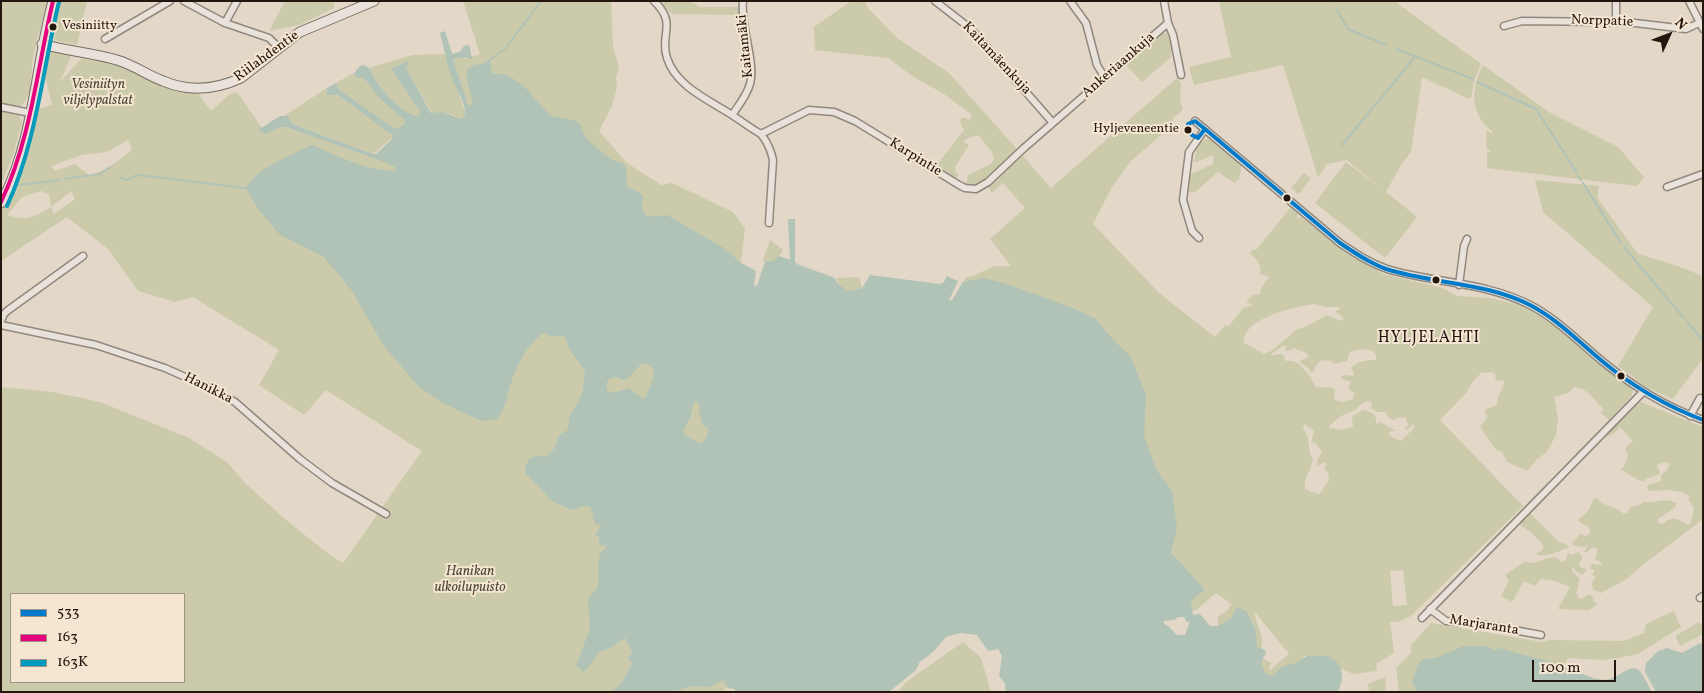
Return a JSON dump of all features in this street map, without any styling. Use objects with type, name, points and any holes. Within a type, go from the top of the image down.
[{"type":"street","points":[[1,203],[20,160],[42,44],[53,1]]},
{"type":"street","points":[[105,39],[157,5],[170,1]]},
{"type":"street","points":[[184,1],[225,23],[261,34],[269,38],[279,48]]},
{"type":"street","points":[[225,23],[237,1]]},
{"type":"street","name":"Riilahdentie","points":[[42,44],[117,60],[162,81],[177,86],[203,89],[230,83],[241,78],[300,32],[374,1]]},
{"type":"street","points":[[654,1],[666,17],[665,54],[672,70],[688,87],[748,127],[762,134],[771,150],[773,160],[769,223]]},
{"type":"street","name":"Kaitamäki","points":[[732,115],[747,92],[751,82],[743,1]]},
{"type":"street","name":"Kaitamäenkuja","points":[[935,1],[971,29],[1053,123]]},
{"type":"street","points":[[1070,1],[1086,24],[1097,65],[1105,78]]},
{"type":"street","name":"Ankeriaankuja","points":[[1053,123],[1168,23],[1164,1]]},
{"type":"street","points":[[1616,1],[1616,22]]},
{"type":"street","points":[[1689,1],[1701,26]]},
{"type":"street","name":"Norppatie","points":[[1504,26],[1522,21],[1635,22],[1686,29],[1701,26]]},
{"type":"street","points":[[1168,23],[1173,35],[1181,75]]},
{"type":"street","points":[[1,107],[30,113]]},
{"type":"street","name":"Karpintie","points":[[762,134],[809,110],[834,112],[862,125],[959,185],[971,189],[980,187],[988,182],[1053,123]]},
{"type":"street","points":[[1195,121],[1340,244],[1362,258],[1393,270],[1501,294],[1539,311],[1643,392],[1690,416],[1703,420]]},
{"type":"street","points":[[1199,238],[1192,231],[1183,200],[1189,152],[1205,129]]},
{"type":"street","points":[[1667,187],[1703,174]]},
{"type":"street","points":[[1459,285],[1464,246],[1467,239]]},
{"type":"street","name":"Hanikka","points":[[83,256],[7,311],[1,323],[96,345],[165,368],[212,389],[235,402],[296,455],[326,478],[386,514]]},
{"type":"street","points":[[1422,618],[1643,392]]},
{"type":"street","points":[[1690,416],[1700,398]]},
{"type":"street","name":"Marjaranta","points":[[1430,609],[1446,621],[1481,624],[1541,635]]},
{"type":"green space","points":[[1,1],[47,1],[33,58],[30,90],[21,106],[1,104]]},
{"type":"green space","points":[[60,1],[87,1],[77,45],[54,40]]},
{"type":"green space","points":[[285,1],[334,1],[334,8],[299,25],[269,31]]},
{"type":"green space","points":[[463,1],[611,1],[613,46],[619,68],[612,106],[599,131],[627,163],[661,185],[672,183],[733,212],[745,228],[741,263],[666,285],[479,140],[453,59],[464,57],[466,59],[480,54]]},
{"type":"green space","points":[[662,1],[689,1],[700,7],[740,7],[740,15],[672,14]]},
{"type":"green space","points":[[851,1],[865,1],[867,7],[897,38],[949,73],[1017,149],[995,173],[974,185],[966,185],[968,175],[991,164],[994,159],[992,152],[978,135],[964,140],[969,145],[955,167],[955,172],[959,174],[956,179],[936,166],[964,130],[960,122],[961,118],[969,121],[972,115],[944,94],[912,76],[888,58],[815,50],[814,27]]},
{"type":"green space","points":[[1219,1],[1398,1],[1397,3],[1481,64],[1474,81],[1471,98],[1467,98],[1422,77],[1411,152],[1401,165],[1386,192],[1417,217],[1385,258],[1315,203],[1346,162],[1381,188],[1347,160],[1327,164],[1318,177],[1283,65],[1194,85],[1189,67],[1231,57]]},
{"type":"green space","points":[[1163,33],[1168,33],[1171,38],[1171,57],[1142,82],[1125,64]]},
{"type":"green space","name":"Hanikan ulkoilupuisto","points":[[52,50],[71,56],[60,82],[82,58],[95,61],[96,58],[122,66],[172,88],[198,93],[211,111],[230,94],[237,92],[262,128],[274,121],[276,128],[286,127],[376,159],[379,158],[586,245],[721,430],[608,532],[600,652],[609,649],[625,638],[632,652],[628,659],[632,663],[624,679],[612,692],[1,692],[1,387],[53,392],[100,402],[189,438],[227,462],[245,483],[286,520],[331,556],[343,563],[422,451],[326,390],[304,415],[259,385],[279,350],[193,297],[175,302],[138,291],[108,249],[67,217],[1,261],[1,211],[30,143],[38,109],[52,105],[46,80],[42,79],[44,59]],"holes":[[[128,140],[132,150],[111,166],[90,176],[75,164],[55,171],[51,166],[82,155],[107,152]],[[41,191],[49,194],[51,207],[25,218],[7,215],[22,197]],[[71,191],[75,199],[54,214],[51,207]]]},
{"type":"green space","points":[[446,54],[465,112],[464,117],[461,119],[451,114],[432,113],[406,68],[407,61],[391,69],[420,111],[419,116],[412,115],[398,106],[368,72],[369,68],[412,55]]},
{"type":"green space","points":[[1483,65],[1549,112],[1618,147],[1644,177],[1637,186],[1487,168],[1487,152],[1490,152],[1490,150],[1487,150],[1486,130],[1492,134],[1493,132],[1480,117],[1474,101],[1476,83]]},
{"type":"green space","points":[[354,73],[359,78],[363,78],[405,121],[404,126],[395,129],[337,89],[336,83]]},
{"type":"green space","points":[[1177,78],[1181,84],[1180,101],[1183,110],[1174,117],[1170,127],[1131,161],[1112,187],[1093,224],[1159,293],[1215,337],[1225,325],[1228,327],[1244,307],[1251,306],[1252,304],[1246,302],[1253,295],[1260,294],[1261,288],[1269,277],[1260,274],[1258,262],[1250,254],[1252,250],[1256,250],[1291,207],[1298,213],[1298,218],[1301,217],[1344,250],[1383,274],[1443,288],[1457,296],[1490,298],[1521,305],[1545,319],[1633,388],[1632,395],[1609,420],[1601,412],[1604,410],[1594,399],[1587,392],[1579,388],[1575,387],[1568,393],[1554,397],[1558,418],[1556,435],[1547,452],[1536,460],[1528,471],[1507,462],[1502,452],[1495,449],[1480,426],[1487,418],[1485,410],[1498,404],[1497,400],[1504,384],[1503,380],[1498,381],[1495,379],[1496,375],[1493,372],[1481,373],[1473,381],[1466,393],[1440,420],[1523,506],[1411,616],[1398,622],[1390,622],[1394,653],[1376,664],[1377,671],[1353,674],[1341,668],[1342,680],[1338,692],[1316,657],[1304,656],[1289,689],[1280,691],[1218,626],[1218,616],[1227,611],[1231,605],[1234,606],[1216,593],[1193,611],[1178,617],[926,324],[951,286],[958,281],[950,301],[966,277],[973,276],[994,266],[1011,266],[990,239],[1025,208],[1003,183],[992,193],[988,187],[1022,155],[1051,188]],"holes":[[[1314,304],[1326,307],[1339,307],[1340,309],[1335,311],[1344,318],[1341,321],[1327,315],[1295,330],[1271,351],[1264,354],[1244,343],[1246,334],[1260,320],[1283,311]],[[1284,345],[1286,346],[1285,352],[1294,348],[1306,353],[1309,357],[1301,360],[1301,363],[1310,369],[1310,372],[1314,372],[1315,367],[1321,360],[1331,361],[1334,364],[1347,361],[1350,352],[1358,350],[1374,352],[1376,360],[1359,362],[1351,368],[1354,373],[1353,376],[1344,375],[1340,378],[1351,382],[1348,388],[1354,393],[1353,399],[1342,402],[1334,400],[1335,389],[1316,387],[1304,369],[1296,362],[1284,360],[1285,357],[1279,354],[1272,355]],[[1371,402],[1372,409],[1377,412],[1386,412],[1388,417],[1392,419],[1406,418],[1408,426],[1404,428],[1407,430],[1414,424],[1414,428],[1401,441],[1390,436],[1389,433],[1391,431],[1396,431],[1381,422],[1376,424],[1376,418],[1373,414],[1364,410],[1352,416],[1353,427],[1340,430],[1330,429],[1329,426],[1339,418],[1362,403]],[[1304,424],[1314,431],[1311,443],[1314,442],[1322,451],[1317,462],[1318,466],[1323,462],[1327,464],[1324,468],[1328,472],[1329,480],[1320,494],[1305,489],[1313,459],[1307,436],[1303,429]],[[1403,570],[1407,605],[1393,606],[1390,571]],[[1254,611],[1289,654],[1271,670],[1269,668],[1271,663],[1264,659],[1254,662],[1261,648],[1262,637]]]},
{"type":"green space","points":[[327,88],[328,95],[338,95],[388,131],[393,137],[373,154],[292,124],[288,116],[284,116]]},
{"type":"green space","points":[[1,111],[18,114],[22,122],[13,155],[1,185]]},
{"type":"green space","points":[[1209,138],[1242,164],[1239,179],[1234,183],[1218,172],[1195,192],[1187,192],[1189,175],[1213,164],[1213,155],[1194,163],[1199,144]]},
{"type":"green space","points":[[1304,173],[1311,178],[1299,194],[1291,188]]},
{"type":"green space","points":[[1535,180],[1599,186],[1597,198],[1638,254],[1703,276],[1703,358],[1673,399],[1646,387],[1618,366],[1653,307],[1543,212]]},
{"type":"green space","points":[[770,240],[783,250],[779,256],[791,260],[757,286],[765,262],[763,260]]},
{"type":"green space","points":[[859,277],[862,288],[834,294],[838,284],[837,278]]},
{"type":"green space","points":[[1641,402],[1703,427],[1703,519],[1625,580],[1601,593],[1593,589],[1592,583],[1596,577],[1592,575],[1595,570],[1590,569],[1592,564],[1601,565],[1602,563],[1595,559],[1598,549],[1593,547],[1584,552],[1588,546],[1573,545],[1572,542],[1580,534],[1586,536],[1591,531],[1587,525],[1582,524],[1578,520],[1589,510],[1594,498],[1624,514],[1631,507],[1644,502],[1671,501],[1676,503],[1676,507],[1658,519],[1658,523],[1663,524],[1675,519],[1681,520],[1687,525],[1691,523],[1694,508],[1689,500],[1690,496],[1682,492],[1670,490],[1648,491],[1648,485],[1661,481],[1661,475],[1670,464],[1666,462],[1658,464],[1659,474],[1646,479],[1644,482],[1641,481],[1621,470],[1626,463],[1628,454],[1625,448],[1633,441],[1620,427],[1613,434],[1604,438],[1605,434]]},
{"type":"green space","points":[[1530,513],[1559,542],[1569,547],[1548,555],[1536,554],[1544,546],[1532,533],[1519,524]]},
{"type":"green space","points":[[1579,552],[1582,558],[1579,564],[1581,568],[1587,569],[1582,575],[1572,567],[1572,571],[1580,579],[1576,593],[1578,598],[1582,599],[1589,594],[1593,597],[1594,602],[1598,604],[1589,610],[1558,609],[1570,587],[1552,580],[1540,579],[1536,586],[1524,581],[1512,602],[1501,596],[1509,581],[1505,575],[1526,561],[1532,563],[1555,557],[1562,562],[1565,561],[1568,553],[1572,555]]},
{"type":"green space","points":[[1674,611],[1681,627],[1638,654],[1606,660],[1568,658],[1564,666],[1589,676],[1603,679],[1614,678],[1627,670],[1635,668],[1641,683],[1445,692],[1399,692],[1396,668],[1411,653],[1411,645],[1431,623],[1542,642],[1550,640],[1624,641],[1644,633],[1646,624]]},
{"type":"green space","points":[[1699,622],[1703,628],[1703,634],[1680,646],[1675,636]]},
{"type":"green space","points":[[963,642],[981,658],[991,692],[898,692],[906,682]]},
{"type":"green space","points":[[715,673],[734,689],[725,688],[724,692],[669,692]]},
{"type":"green space","points":[[1385,677],[1386,690],[1382,692],[1369,692],[1368,684]]},
{"type":"shaded area","points":[[445,31],[452,54],[460,52],[464,46],[469,45],[472,58],[453,59],[469,108],[473,102],[467,82],[467,69],[474,65],[490,62],[492,73],[507,75],[517,81],[530,92],[551,116],[576,121],[580,124],[584,135],[592,144],[612,160],[622,163],[626,167],[627,187],[639,192],[643,196],[642,209],[646,215],[655,217],[667,215],[724,248],[741,263],[756,271],[754,285],[757,286],[765,262],[774,261],[778,256],[790,260],[788,219],[795,219],[795,262],[835,278],[838,284],[848,291],[862,288],[870,275],[940,284],[944,282],[947,276],[958,281],[950,301],[963,282],[983,278],[1010,285],[1075,309],[1096,319],[1114,341],[1131,357],[1146,395],[1144,436],[1157,471],[1172,491],[1177,528],[1171,553],[1203,587],[1204,591],[1191,602],[1192,612],[1194,615],[1200,614],[1210,626],[1218,626],[1231,618],[1237,607],[1246,611],[1255,628],[1257,647],[1265,650],[1266,653],[1261,662],[1265,673],[1272,676],[1282,667],[1298,662],[1307,656],[1328,656],[1337,662],[1341,668],[1342,680],[1338,692],[1006,692],[1005,683],[999,676],[1002,656],[998,649],[988,651],[977,635],[961,633],[946,637],[934,651],[919,663],[916,670],[889,692],[735,692],[735,689],[728,688],[723,680],[709,687],[694,686],[671,692],[612,692],[624,679],[632,663],[628,659],[632,652],[625,638],[609,649],[600,652],[584,672],[576,666],[590,628],[588,598],[597,588],[600,556],[606,548],[605,545],[601,546],[599,536],[595,535],[602,524],[597,525],[592,518],[595,514],[591,512],[591,507],[583,506],[572,510],[553,502],[526,474],[525,466],[530,458],[537,456],[546,457],[554,449],[559,435],[568,430],[570,414],[582,394],[585,373],[571,352],[564,336],[551,336],[545,333],[534,341],[517,367],[501,414],[497,419],[481,421],[445,404],[419,387],[384,346],[352,291],[324,257],[280,235],[259,210],[246,188],[266,168],[312,145],[364,166],[396,171],[395,167],[387,163],[286,127],[264,134],[258,130],[280,116],[288,116],[292,124],[376,154],[391,140],[392,135],[338,95],[326,94],[327,88],[336,83],[338,89],[395,129],[404,125],[405,121],[376,95],[363,78],[356,78],[354,73],[360,66],[364,65],[369,68],[383,90],[397,105],[412,115],[419,116],[420,111],[391,69],[407,61],[409,65],[406,68],[431,113],[443,112],[461,119],[465,114],[465,107],[452,79],[440,33]],"holes":[[[642,363],[648,365],[654,372],[652,382],[644,399],[628,388],[613,393],[607,390],[606,384],[609,379],[616,377],[623,380],[627,379]],[[696,401],[699,404],[703,425],[709,430],[701,444],[685,435],[683,431],[690,418],[694,402]],[[1178,617],[1184,617],[1187,622],[1190,621],[1185,635],[1177,635],[1164,624],[1164,621],[1174,620]]]},
{"type":"shaded area","points":[[1700,643],[1703,644],[1703,692],[1656,692],[1645,672],[1646,663],[1658,651],[1667,648],[1682,653]]},
{"type":"shaded area","points":[[1464,646],[1487,646],[1494,650],[1501,648],[1564,666],[1601,680],[1611,679],[1633,668],[1637,669],[1643,676],[1652,692],[1418,691],[1412,683],[1418,664],[1423,659],[1436,658]]},
{"type":"waterway","points":[[487,62],[505,49],[541,1]]},
{"type":"waterway","points":[[1337,10],[1348,29],[1386,45]]},
{"type":"waterway","points":[[1396,49],[1473,79]]},
{"type":"waterway","points":[[1342,145],[1415,57]]},
{"type":"waterway","points":[[1477,82],[1536,109],[1577,173]]},
{"type":"waterway","points":[[64,179],[100,174],[110,167]]},
{"type":"waterway","points":[[120,178],[127,180],[137,175],[246,188]]},
{"type":"waterway","points":[[1578,176],[1581,180]]},
{"type":"waterway","points":[[18,185],[59,180]]},
{"type":"waterway","points":[[1583,183],[1621,243]]},
{"type":"waterway","points":[[1624,247],[1683,317]]},
{"type":"waterway","points":[[1687,322],[1703,340]]},
{"type":"transit line","name":"163","points":[[1,202],[20,154],[53,1]]},
{"type":"transit line","name":"163K","points":[[7,206],[17,181],[32,131],[59,2]]},
{"type":"transit line","name":"533","points":[[1195,121],[1205,129],[1198,138],[1188,130],[1188,124],[1195,121]]},
{"type":"transit line","name":"533","points":[[1205,129],[1340,243],[1362,258],[1386,269],[1422,278],[1477,287],[1513,297],[1530,305],[1558,324],[1637,387],[1663,402],[1703,420]]},
{"type":"place","name":"Vesiniitty","points":[[53,27]]},
{"type":"place","name":"Hyljeveneentie","points":[[1188,130]]},
{"type":"district","name":"HYLJELAHTI","points":[[1429,339]]},
{"type":"park label","name":"Vesiniityn viljelypalstat","points":[[98,94]]}]
